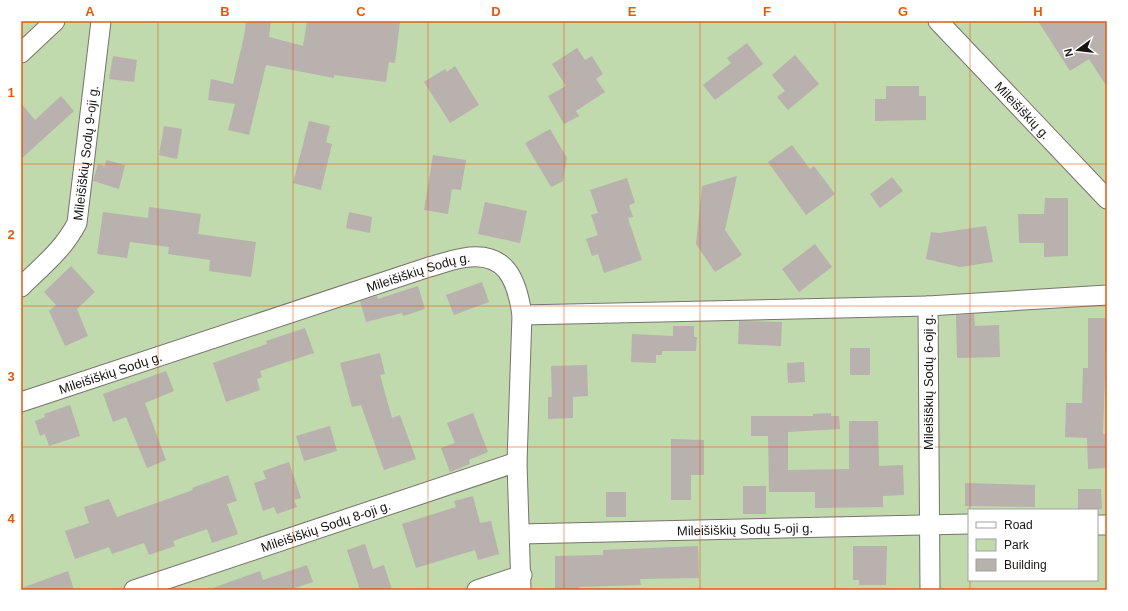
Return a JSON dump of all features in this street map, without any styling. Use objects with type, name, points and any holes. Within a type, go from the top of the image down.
[{"type":"street","points":[[21,54],[55,21]]},
{"type":"street","name":"Mileišiškių Sodų 9-oji g.","points":[[21,287],[62,248],[71,236],[77,223],[101,21]]},
{"type":"street","name":"Mileišiškių g.","points":[[938,21],[1107,199]]},
{"type":"street","name":"Mileišiškių Sodų g.","points":[[21,402],[462,258],[477,256],[490,259],[503,266],[513,277],[519,294],[522,315],[517,462],[522,583]]},
{"type":"street","name":"Mileišiškių Sodų 6-oji g.","points":[[930,590],[928,306],[1107,295]]},
{"type":"street","points":[[522,315],[928,306]]},
{"type":"street","name":"Mileišiškių Sodų 8-oji g.","points":[[134,590],[517,462]]},
{"type":"street","name":"Mileišiškių Sodų 5-oji g.","points":[[520,534],[968,524]]},
{"type":"street","points":[[477,590],[522,583]]},
{"type":"green space","points":[[21,21],[1107,21],[1107,590],[21,590]]},
{"type":"building","points":[[246,21],[271,21],[269,37],[303,46],[307,21],[400,21],[395,63],[389,62],[386,82],[334,75],[334,78],[266,65],[249,135],[228,130],[235,104],[208,100],[211,79],[233,84]]},
{"type":"building","points":[[1038,21],[1107,21],[1107,87],[1089,59],[1070,71]]},
{"type":"building","points":[[747,43],[763,64],[715,100],[703,85],[731,63],[727,58]]},
{"type":"building","points":[[577,48],[585,60],[592,56],[603,74],[596,79],[605,92],[576,111],[579,116],[564,124],[548,96],[566,86],[552,64]]},
{"type":"building","points":[[795,55],[819,84],[788,110],[777,97],[785,91],[772,75]]},
{"type":"building","points":[[113,56],[137,60],[134,82],[109,79]]},
{"type":"building","points":[[455,66],[479,105],[450,123],[424,82],[445,69],[447,72]]},
{"type":"building","points":[[886,86],[919,86],[919,96],[926,96],[926,120],[875,121],[875,99],[886,99]]},
{"type":"building","points":[[61,96],[74,111],[21,159],[21,103],[35,120]]},
{"type":"building","points":[[309,121],[330,126],[326,142],[332,144],[321,190],[293,183]]},
{"type":"building","points":[[164,126],[182,129],[177,159],[159,155]]},
{"type":"building","points":[[550,129],[567,158],[563,181],[551,187],[525,143]]},
{"type":"building","points":[[792,145],[810,169],[814,166],[835,194],[806,215],[768,162]]},
{"type":"building","points":[[433,155],[466,160],[461,190],[452,189],[448,214],[424,210]]},
{"type":"building","points":[[106,160],[125,165],[119,189],[93,181],[98,164],[105,166]]},
{"type":"building","points":[[737,176],[725,230],[742,255],[715,272],[696,244],[702,186]]},
{"type":"building","points":[[892,177],[903,191],[880,208],[870,194]]},
{"type":"building","points":[[627,178],[635,203],[629,205],[633,217],[628,218],[642,260],[604,273],[598,254],[592,256],[586,239],[598,235],[591,215],[598,213],[590,190]]},
{"type":"building","points":[[1045,198],[1068,198],[1068,256],[1044,257],[1044,243],[1019,243],[1018,214],[1044,214]]},
{"type":"building","points":[[485,202],[527,211],[520,243],[478,234]]},
{"type":"building","points":[[149,207],[201,214],[198,234],[256,242],[251,277],[209,271],[210,260],[168,254],[169,247],[130,242],[127,258],[97,254],[103,212],[148,218]]},
{"type":"building","points":[[349,212],[372,217],[370,233],[346,228]]},
{"type":"building","points":[[986,226],[993,262],[960,267],[926,259],[931,232],[939,233]]},
{"type":"building","points":[[815,244],[832,267],[799,292],[782,269]]},
{"type":"building","points":[[71,266],[95,292],[77,309],[88,336],[65,346],[49,311],[56,305],[44,292]]},
{"type":"building","points":[[482,282],[489,302],[454,315],[446,295]]},
{"type":"building","points":[[418,286],[425,309],[403,316],[402,313],[366,322],[360,301],[377,296],[378,299]]},
{"type":"building","points":[[974,314],[975,326],[999,325],[1000,357],[957,358],[956,315]]},
{"type":"building","points":[[1088,318],[1107,318],[1103,434],[1107,434],[1107,468],[1088,469],[1087,438],[1065,437],[1066,403],[1082,403],[1083,368],[1088,368]]},
{"type":"building","points":[[739,321],[782,322],[781,346],[738,344]]},
{"type":"building","points":[[673,326],[694,326],[694,337],[697,337],[696,351],[662,351],[662,355],[656,355],[656,363],[631,362],[632,334],[673,336]]},
{"type":"building","points":[[305,328],[314,353],[260,371],[262,377],[257,379],[260,390],[226,402],[213,363],[267,344],[266,341]]},
{"type":"building","points":[[850,348],[870,348],[870,375],[850,375]]},
{"type":"building","points":[[380,353],[385,374],[380,375],[392,418],[400,415],[416,459],[384,470],[361,405],[352,407],[340,363]]},
{"type":"building","points":[[804,362],[805,382],[788,383],[787,363]]},
{"type":"building","points":[[587,365],[588,396],[573,397],[573,418],[548,419],[548,397],[552,397],[551,366]]},
{"type":"building","points":[[166,371],[174,391],[145,403],[166,460],[147,468],[126,417],[113,422],[103,394]]},
{"type":"building","points":[[70,405],[80,436],[49,446],[45,434],[40,436],[35,421],[45,417],[44,414]]},
{"type":"building","points":[[473,413],[488,452],[469,460],[470,464],[450,472],[441,448],[455,443],[447,423]]},
{"type":"building","points":[[831,413],[831,416],[839,416],[840,429],[788,432],[788,470],[849,469],[849,421],[878,421],[879,466],[903,465],[904,495],[883,496],[883,507],[815,508],[815,492],[769,492],[768,436],[751,436],[751,416],[813,416],[813,414]]},
{"type":"building","points":[[330,426],[337,451],[304,461],[296,436]]},
{"type":"building","points":[[671,439],[704,440],[704,475],[691,475],[691,500],[671,500]]},
{"type":"building","points":[[289,462],[301,498],[294,500],[297,507],[277,514],[274,507],[263,511],[254,483],[266,479],[263,471]]},
{"type":"building","points":[[228,475],[237,501],[227,504],[238,534],[212,543],[207,529],[173,541],[175,546],[149,555],[144,543],[112,554],[109,547],[75,559],[65,531],[89,523],[84,507],[109,499],[117,517],[193,490],[192,488]]},
{"type":"building","points":[[965,483],[1035,485],[1035,507],[965,506]]},
{"type":"building","points":[[743,486],[766,486],[766,514],[743,514]]},
{"type":"building","points":[[1078,489],[1101,489],[1102,509],[1078,509]]},
{"type":"building","points":[[606,492],[626,492],[626,517],[606,517]]},
{"type":"building","points":[[473,496],[480,523],[491,521],[499,554],[478,560],[475,550],[416,568],[402,524],[456,507],[454,501]]},
{"type":"building","points":[[365,544],[373,569],[384,565],[392,590],[360,590],[347,550]]},
{"type":"building","points":[[698,546],[699,578],[640,579],[641,585],[579,587],[579,590],[555,590],[555,556],[603,555],[603,550]]},
{"type":"building","points":[[853,546],[887,546],[886,585],[859,585],[859,580],[853,580]]},
{"type":"building","points":[[307,565],[313,582],[289,590],[213,590],[213,588],[260,571],[263,580]]},
{"type":"building","points":[[68,571],[74,590],[23,590],[22,588]]}]
